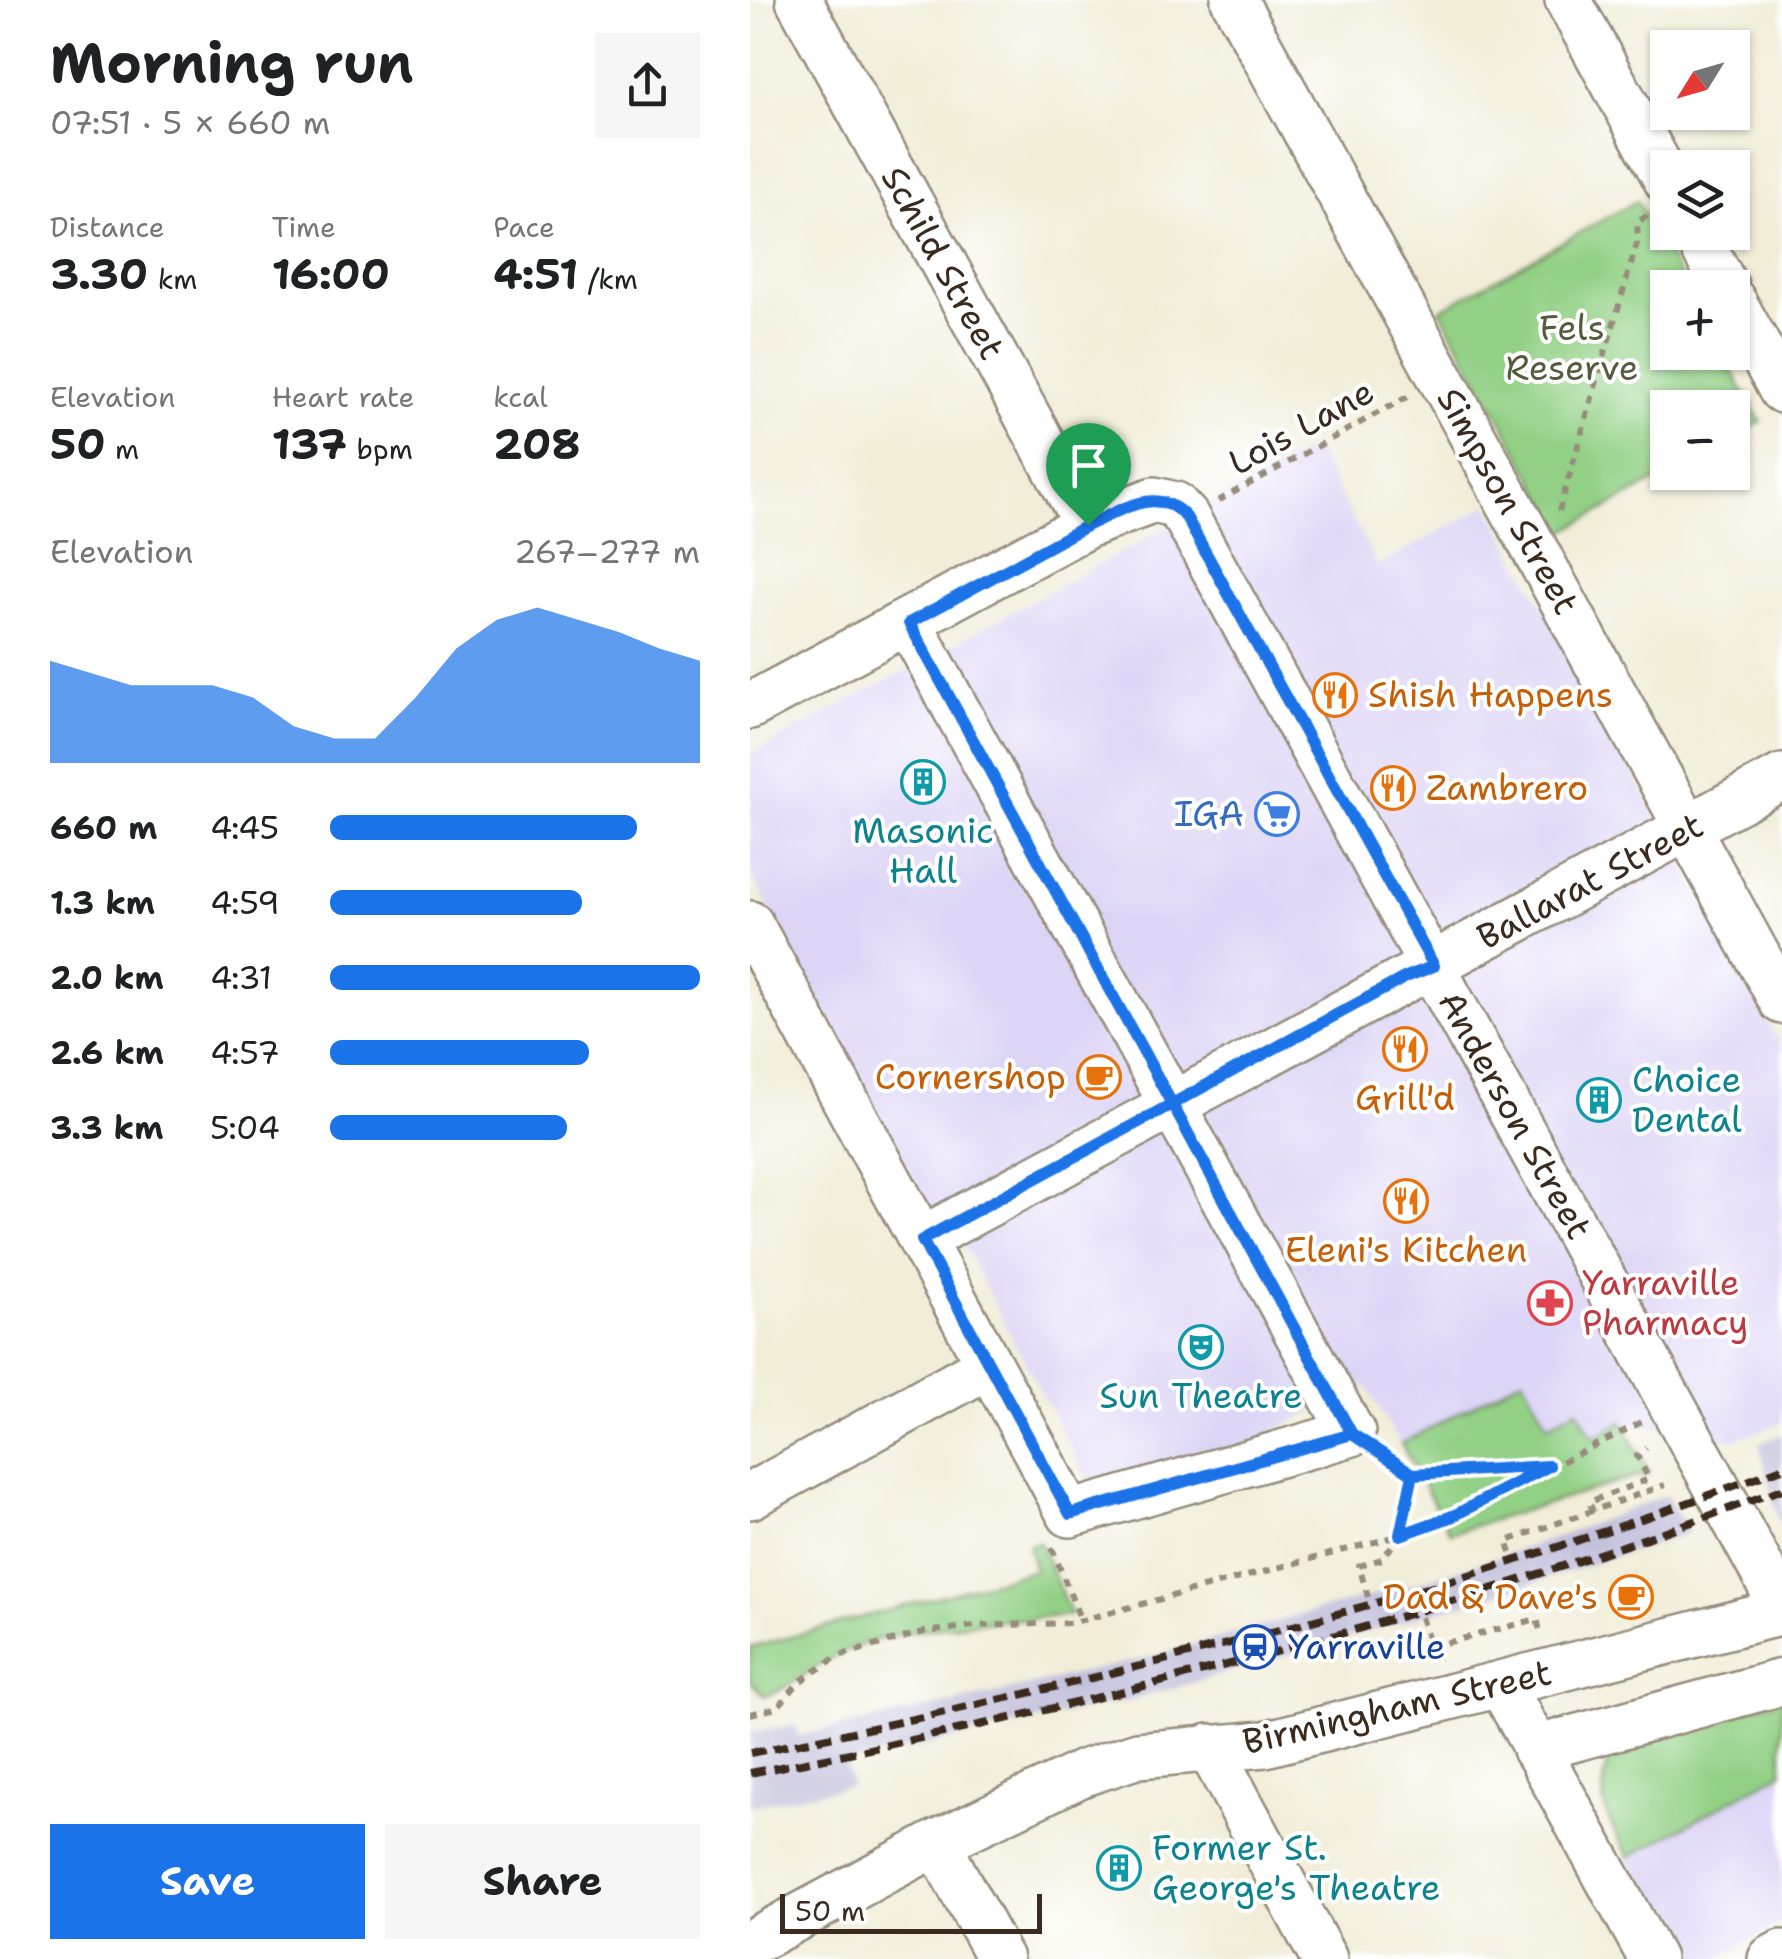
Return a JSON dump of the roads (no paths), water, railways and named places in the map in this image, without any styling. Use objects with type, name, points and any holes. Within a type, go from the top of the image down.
[{"type":"street","name":"Schild Street","points":[[800,0],[1088,525]]},
{"type":"street","name":"Simpson Street","points":[[1234,0],[1782,1001]]},
{"type":"street","points":[[1568,0],[1650,176]]},
{"type":"street","points":[[1750,332],[1782,390]]},
{"type":"street","name":"Anderson Street","points":[[1088,525],[1136,504],[1165,500],[1186,517],[1782,1609]]},
{"type":"street","points":[[750,706],[1088,525]]},
{"type":"street","points":[[750,924],[989,1364],[1059,1526],[1352,1434],[909,623]]},
{"type":"street","name":"Ballarat Street","points":[[922,1240],[1782,778]]},
{"type":"street","points":[[750,1496],[989,1364]]},
{"type":"street","name":"Birmingham Street","points":[[750,1944],[937,1843],[1082,1772],[1138,1756],[1265,1744],[1782,1609]]},
{"type":"street","points":[[1535,1749],[1782,1682]]},
{"type":"street","points":[[1500,1684],[1652,1959]]},
{"type":"street","points":[[1209,1748],[1324,1959]]},
{"type":"street","points":[[937,1843],[1000,1959]]},
{"type":"street","points":[[1771,1959],[1782,1953]]},
{"type":"railway","points":[[750,1753],[1012,1697],[1272,1632],[1529,1556],[1782,1468]]},
{"type":"railway","points":[[750,1773],[1012,1718],[1272,1653],[1529,1577],[1782,1489]]},
{"type":"place","name":"Shish Happens","points":[[1335,695]]},
{"type":"place","name":"Masonic Hall","points":[[923,782]]},
{"type":"place","name":"Zambrero","points":[[1393,788]]},
{"type":"place","name":"IGA","points":[[1277,814]]},
{"type":"place","name":"Grill'd","points":[[1405,1049]]},
{"type":"place","name":"Cornershop","points":[[1099,1077]]},
{"type":"place","name":"Choice Dental","points":[[1599,1100]]},
{"type":"place","name":"Eleni's Kitchen","points":[[1406,1201]]},
{"type":"place","name":"Yarraville Pharmacy","points":[[1550,1303]]},
{"type":"place","name":"Sun Theatre","points":[[1201,1347]]},
{"type":"place","name":"Dad & Dave's","points":[[1631,1597]]},
{"type":"place","name":"Yarraville","points":[[1255,1647]]},
{"type":"place","name":"Former St. George's Theatre","points":[[1119,1868]]},
{"type":"park label","name":"Fels Reserve","points":[[1572,348]]}]
